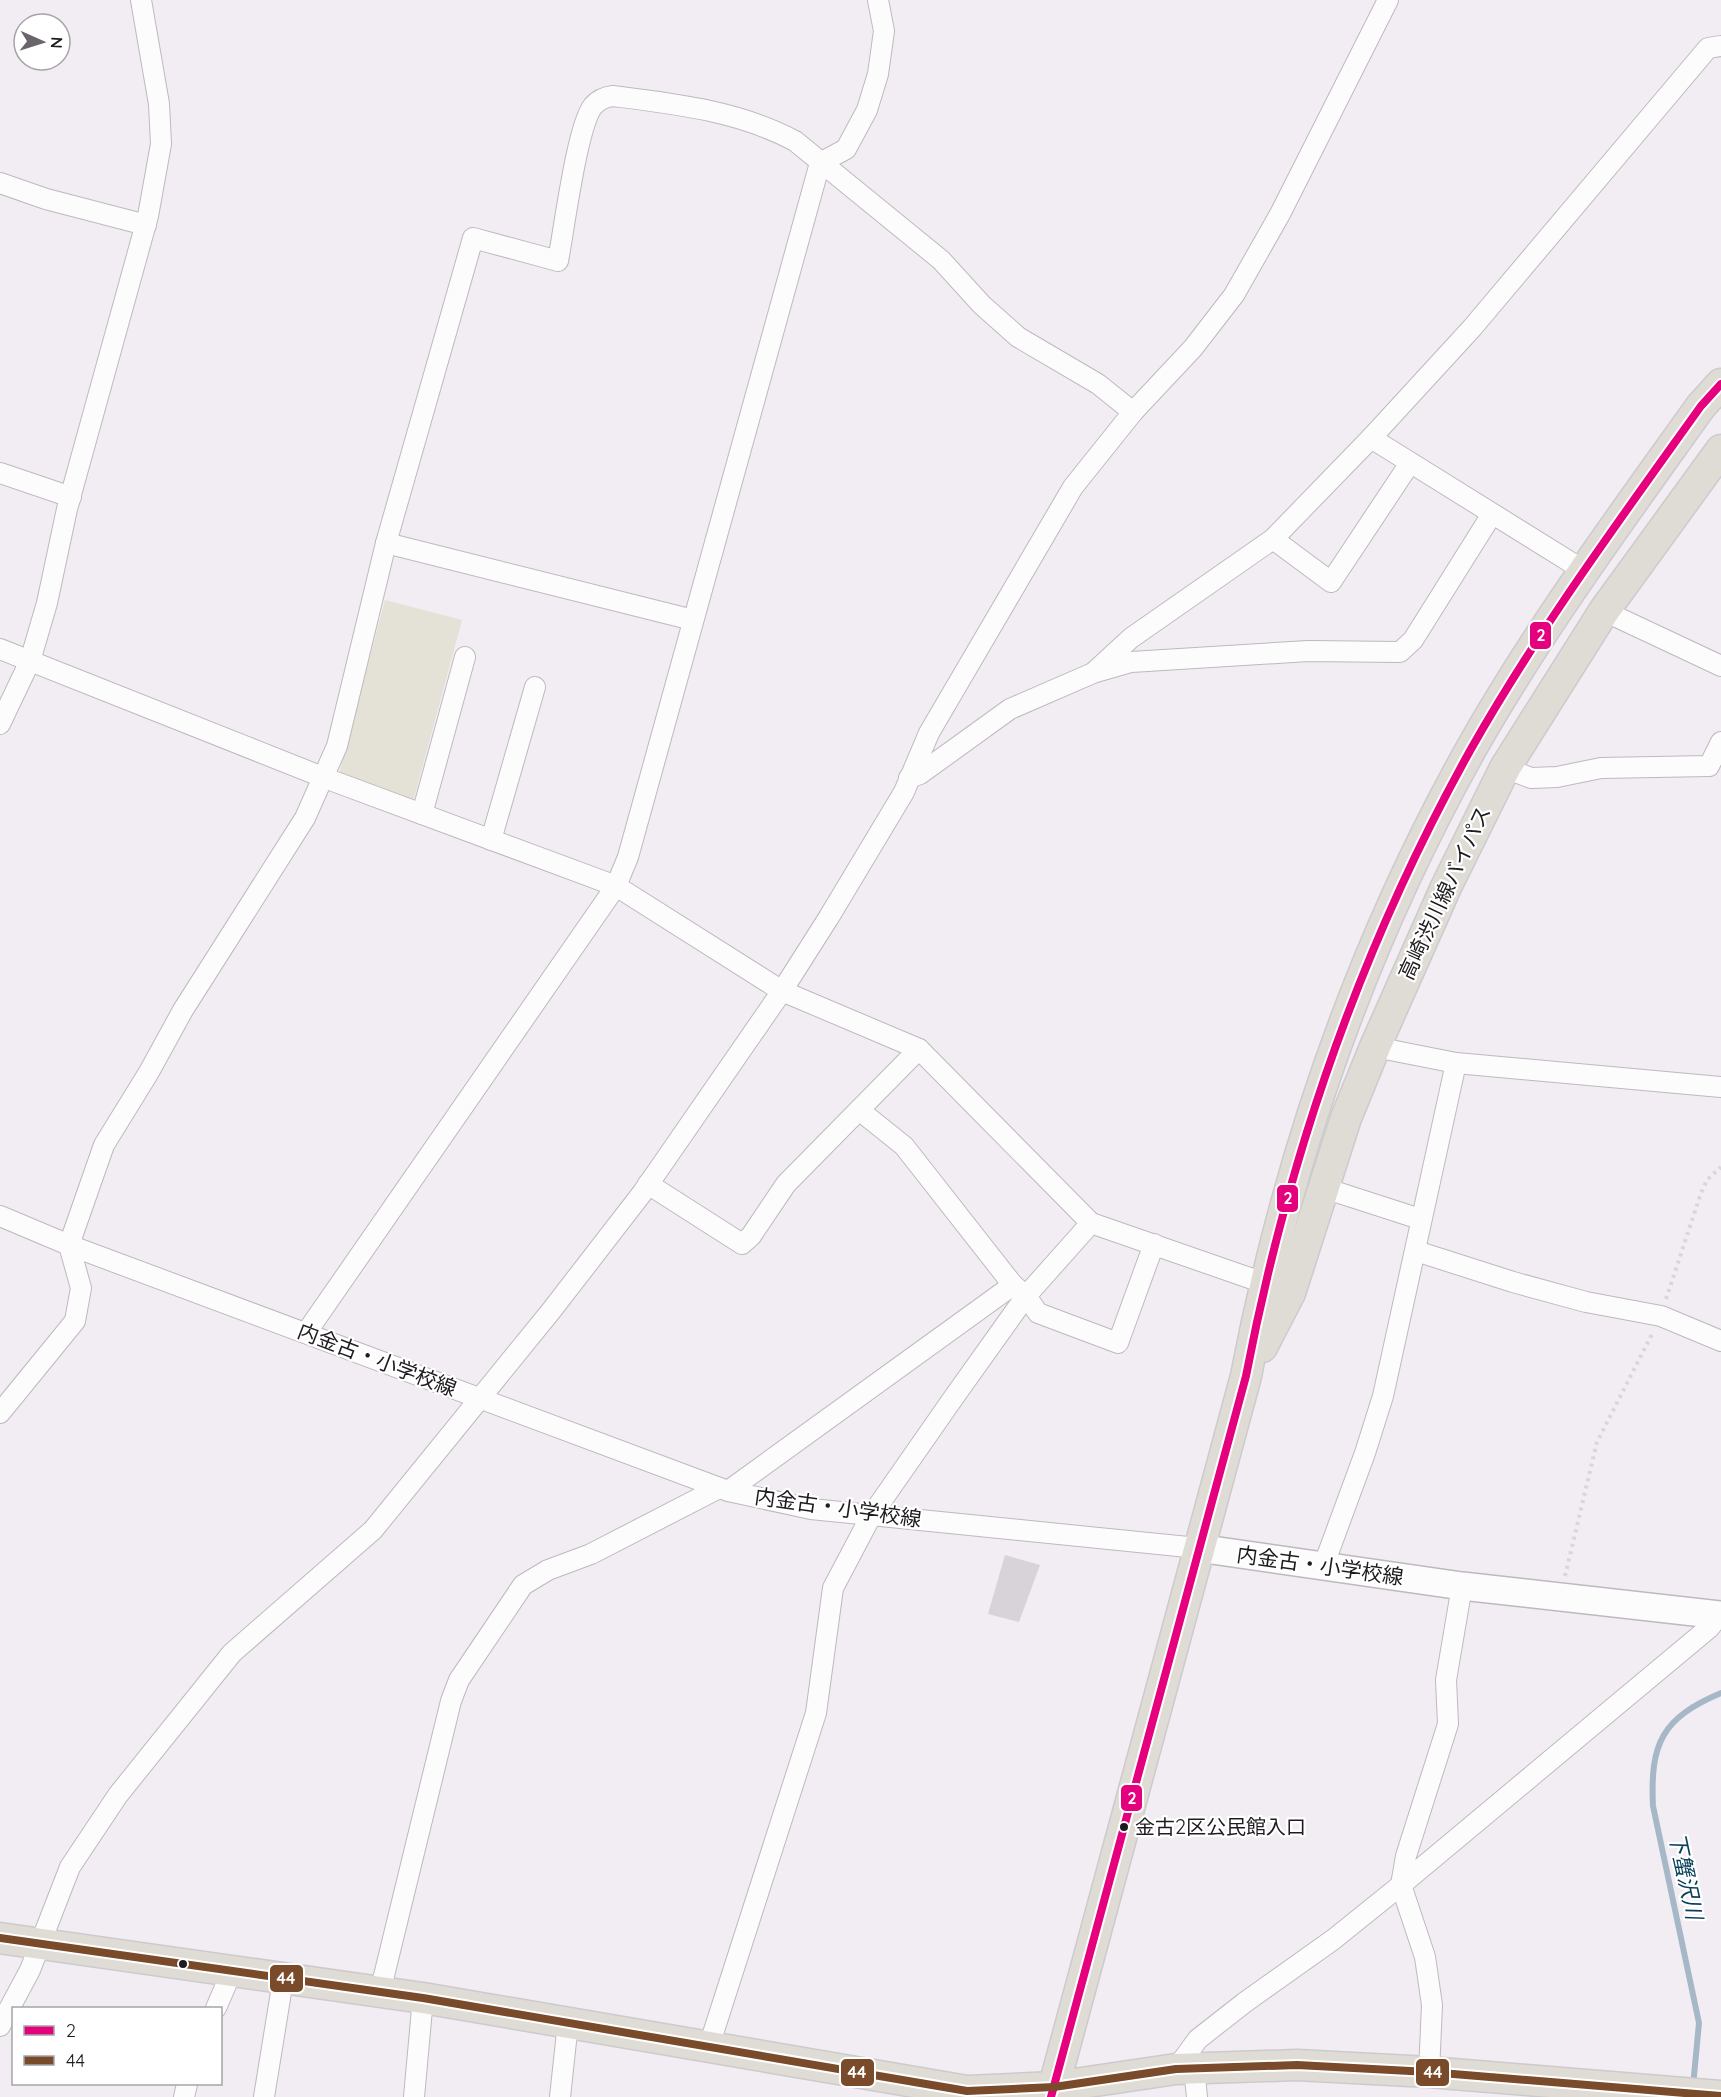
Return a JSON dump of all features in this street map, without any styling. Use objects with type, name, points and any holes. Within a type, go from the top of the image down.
[{"type":"main road","name":"高崎渋川線バイパス","points":[[1052,2092],[1246,1376],[1264,1283],[1294,1174],[1338,1039],[1405,878],[1471,749],[1583,570],[1701,406],[1721,384]]},
{"type":"main road","name":"高崎渋川線バイパス","points":[[1246,1376],[1290,1293],[1346,1119],[1375,1047],[1442,897],[1505,768],[1604,611],[1721,450]]},
{"type":"main road","points":[[0,1938],[39,1946],[423,1998],[967,2091],[1052,2092],[1297,2065],[1429,2072],[1716,2096]]},
{"type":"street","points":[[0,724],[30,661],[47,603],[70,497],[146,225],[161,144],[159,104],[141,0]]},
{"type":"street","points":[[306,1333],[616,886],[628,857],[820,163],[846,149],[867,110],[878,74],[884,31],[878,0]]},
{"type":"street","points":[[0,2026],[30,1970],[70,1867],[125,1786],[232,1653],[372,1530],[551,1311],[648,1184],[782,991],[829,917],[909,778],[929,733],[966,667],[1073,487],[1133,412],[1193,348],[1234,295],[1280,214],[1388,0]]},
{"type":"street","points":[[1093,673],[1131,638],[1273,539],[1371,438],[1541,248],[1708,48],[1721,46]]},
{"type":"street","points":[[0,1413],[75,1321],[81,1288],[69,1245],[104,1145],[149,1072],[183,1010],[284,853],[325,778],[337,746],[386,543],[473,238],[558,261],[583,130],[592,108],[602,98],[613,96],[686,105],[770,128],[795,141],[940,260],[982,305],[1018,337],[1098,384],[1133,412]]},
{"type":"street","points":[[0,183],[46,199],[146,225]]},
{"type":"street","points":[[1371,438],[1583,570]]},
{"type":"street","points":[[1273,539],[1331,582],[1410,462]]},
{"type":"street","points":[[0,473],[70,497]]},
{"type":"street","points":[[909,778],[920,774],[1010,709],[1093,673],[1131,662],[1308,651],[1400,652],[1413,640],[1492,514]]},
{"type":"street","points":[[386,543],[693,620]]},
{"type":"street","points":[[1604,611],[1721,666]]},
{"type":"street","points":[[0,649],[325,778],[616,886],[782,991],[919,1048],[1091,1222],[1264,1283]]},
{"type":"street","points":[[422,814],[465,657]]},
{"type":"street","points":[[491,840],[535,687]]},
{"type":"street","points":[[1505,768],[1531,778],[1557,777],[1601,768],[1709,766],[1721,742]]},
{"type":"street","points":[[1375,1047],[1456,1062],[1721,1087]]},
{"type":"street","points":[[648,1184],[742,1244],[752,1236],[786,1184],[919,1048]]},
{"type":"street","points":[[1323,1567],[1375,1425],[1416,1251],[1420,1219],[1456,1062]]},
{"type":"street","points":[[859,1110],[903,1146],[1038,1313],[1118,1343],[1154,1244]]},
{"type":"street","points":[[1324,1188],[1420,1219]]},
{"type":"street","name":"内金古・小学校線","points":[[0,1216],[69,1245],[723,1489],[811,1509],[1198,1548],[1462,1586],[1720,1616]]},
{"type":"street","points":[[380,1992],[451,1701],[459,1680],[523,1585],[548,1570],[591,1554],[723,1489],[1019,1290],[1091,1222]]},
{"type":"street","points":[[1416,1251],[1513,1282],[1586,1302],[1661,1316],[1721,1341]]},
{"type":"street","points":[[709,2046],[816,1713],[833,1588],[871,1516],[1019,1290]]},
{"type":"street","points":[[1429,2072],[1432,2005],[1425,1957],[1401,1885],[1406,1856],[1448,1724],[1446,1680],[1462,1586]]},
{"type":"street","points":[[1189,2078],[1198,2039],[1334,1939],[1401,1885],[1494,1804],[1555,1758],[1720,1616]]},
{"type":"street","points":[[216,2007],[232,1971]]},
{"type":"street","points":[[264,2097],[283,1980]]},
{"type":"street","points":[[414,2097],[423,1998]]},
{"type":"street","points":[[561,2097],[568,2023]]},
{"type":"path","points":[[1560,1598],[1597,1442],[1661,1316],[1701,1193],[1707,1180],[1721,1167]]},
{"type":"shaded area","points":[[385,600],[462,620],[413,802],[342,777],[340,770]]},
{"type":"building","points":[[1005,1555],[1040,1565],[1019,1622],[988,1614]]},
{"type":"waterway","name":"下蟹沢川","points":[[1693,2086],[1699,2023],[1653,1806],[1654,1765],[1664,1735],[1673,1723],[1685,1712],[1721,1693]]},
{"type":"transit line","name":"2","points":[[1051,2097],[1246,1376],[1263,1294],[1284,1213],[1333,1054],[1363,975],[1432,823],[1497,704],[1611,532],[1701,406],[1721,384]]},
{"type":"transit line","name":"44","points":[[0,1938],[423,1998],[967,2091],[1054,2087],[1176,2069],[1297,2065],[1429,2072],[1721,2096]]},
{"type":"place","name":"金古2区公民館入口","points":[[1124,1827]]}]
